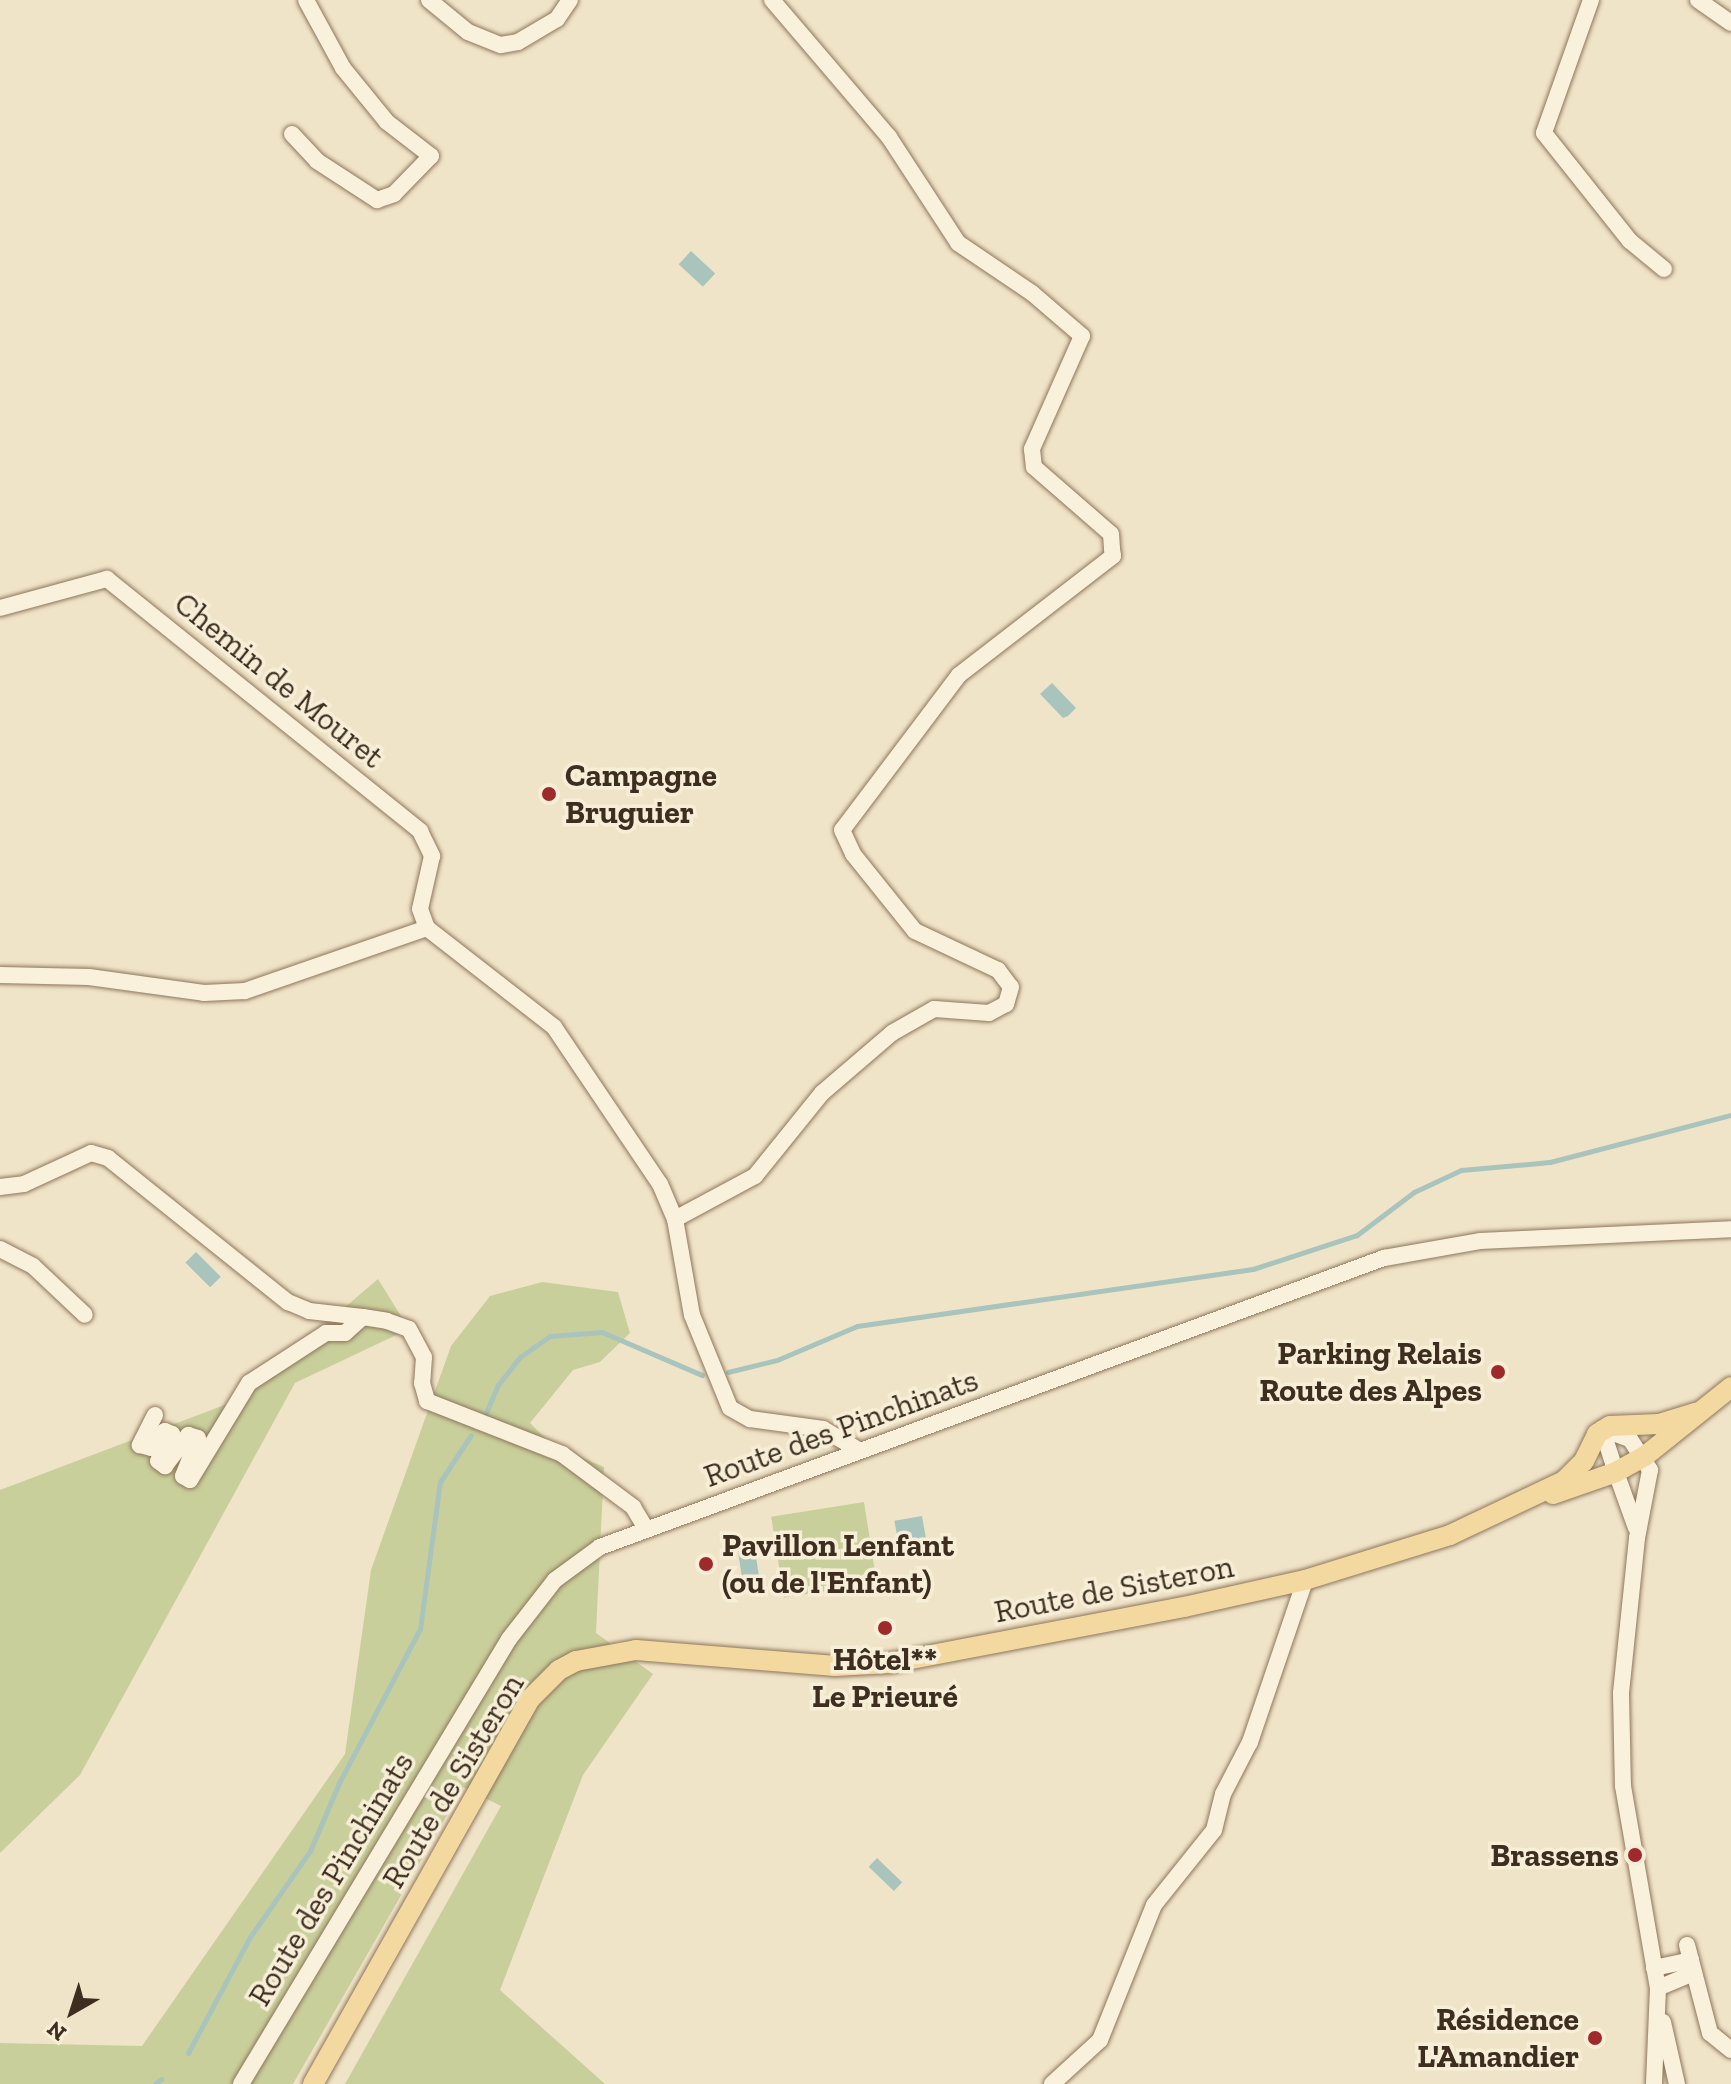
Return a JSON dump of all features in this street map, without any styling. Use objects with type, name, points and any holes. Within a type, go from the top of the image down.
[{"type":"main road","name":"Route de Sisteron","points":[[313,2084],[530,1699],[559,1670],[576,1661],[636,1650],[835,1666],[890,1663],[1305,1580],[1450,1535],[1530,1500],[1590,1483],[1616,1468],[1648,1463],[1664,1442],[1731,1387]]},
{"type":"main road","name":"Route de Sisteron","points":[[1530,1500],[1575,1471],[1620,1428],[1696,1413]]},
{"type":"street","points":[[292,134],[317,161],[377,200],[394,194],[431,156],[387,122],[343,68],[306,0]]},
{"type":"street","points":[[429,0],[468,32],[501,45],[518,42],[557,19],[570,0]]},
{"type":"street","points":[[675,1219],[755,1176],[822,1093],[892,1033],[934,1009],[989,1013],[1006,1004],[1011,987],[998,970],[915,931],[853,854],[842,830],[959,675],[1113,556],[1111,534],[1034,467],[1032,449],[1082,336],[1032,293],[958,243],[889,137],[772,0]]},
{"type":"street","points":[[1591,0],[1544,133],[1630,241],[1664,269]]},
{"type":"street","points":[[1698,0],[1731,23]]},
{"type":"street","name":"Chemin de Mouret","points":[[0,608],[107,579],[420,831],[432,856],[420,909],[427,928]]},
{"type":"street","points":[[0,975],[89,977],[204,993],[245,991],[361,955],[427,928],[554,1027],[660,1184],[675,1219],[692,1315],[730,1408],[750,1419],[823,1429],[860,1451]]},
{"type":"street","points":[[0,1187],[24,1184],[91,1153],[108,1158],[288,1302],[309,1311],[363,1317],[409,1329],[424,1357],[422,1383],[427,1401],[562,1454],[633,1507],[646,1529]]},
{"type":"street","name":"Route des Pinchinats","points":[[241,2084],[538,1598],[600,1547],[1384,1258],[1480,1241],[1731,1229]]},
{"type":"street","points":[[0,1249],[33,1266],[85,1315]]},
{"type":"street","points":[[155,1415],[140,1445],[151,1448],[165,1431],[172,1434],[158,1461],[165,1466],[188,1435],[198,1438],[183,1476],[190,1480],[249,1383],[298,1347],[326,1333],[345,1333],[363,1317]]},
{"type":"street","points":[[1620,1428],[1648,1463],[1637,1538],[1621,1729],[1623,1786],[1658,1995],[1677,2084]]},
{"type":"street","points":[[1616,1468],[1634,1450],[1620,1428]]},
{"type":"street","points":[[1620,1428],[1616,1468],[1637,1538]]},
{"type":"street","points":[[1590,1483],[1615,1487],[1626,1495]]},
{"type":"street","points":[[1052,2084],[1100,2040],[1154,1905],[1214,1830],[1223,1794],[1250,1742],[1305,1580]]},
{"type":"street","points":[[1654,1968],[1691,1960]]},
{"type":"street","points":[[1654,2084],[1658,1995],[1691,1960]]},
{"type":"street","points":[[1691,1960],[1710,2033],[1731,2050]]},
{"type":"green space","points":[[378,1279],[409,1329],[295,1383],[80,1775],[0,1853],[0,1490],[235,1401]]},
{"type":"green space","points":[[542,1282],[618,1292],[630,1333],[600,1362],[573,1370],[530,1423],[552,1445],[604,1467],[596,1633],[653,1674],[583,1775],[500,1990],[605,2084],[345,2084],[501,1806],[463,1787],[293,2084],[0,2084],[0,2043],[142,2046],[345,1754],[371,1570],[451,1346],[490,1296]]},
{"type":"green space","points":[[864,1502],[877,1583],[784,1598],[771,1517]]},
{"type":"water","points":[[691,251],[715,274],[703,287],[679,264]]},
{"type":"water","points":[[1052,683],[1076,708],[1063,718],[1040,694]]},
{"type":"water","points":[[196,1252],[221,1277],[210,1287],[185,1263]]},
{"type":"water","points":[[922,1516],[927,1545],[899,1549],[894,1521]]},
{"type":"water","points":[[753,1538],[759,1578],[742,1580],[736,1541]]},
{"type":"water","points":[[877,1858],[902,1882],[894,1891],[869,1867]]},
{"type":"waterway","points":[[728,1372],[777,1360],[857,1326],[1253,1269],[1357,1235],[1414,1192],[1461,1170],[1550,1162],[1731,1115]]},
{"type":"waterway","points":[[483,1420],[498,1385],[520,1357],[550,1336],[602,1332],[702,1375]]},
{"type":"waterway","points":[[188,2053],[250,1937],[310,1851],[339,1783],[420,1629],[440,1482],[471,1435]]},
{"type":"waterway","points":[[155,2084],[161,2079]]},
{"type":"place","name":"Campagne Bruguier","points":[[549,794]]},
{"type":"place","name":"Parking Relais Route des Alpes","points":[[1498,1372]]},
{"type":"place","name":"Pavillon Lenfant (ou de l'Enfant)","points":[[706,1564]]},
{"type":"place","name":"Hôtel** Le Prieuré","points":[[885,1628]]},
{"type":"place","name":"Brassens","points":[[1635,1855]]},
{"type":"place","name":"Résidence L'Amandier","points":[[1595,2038]]}]
